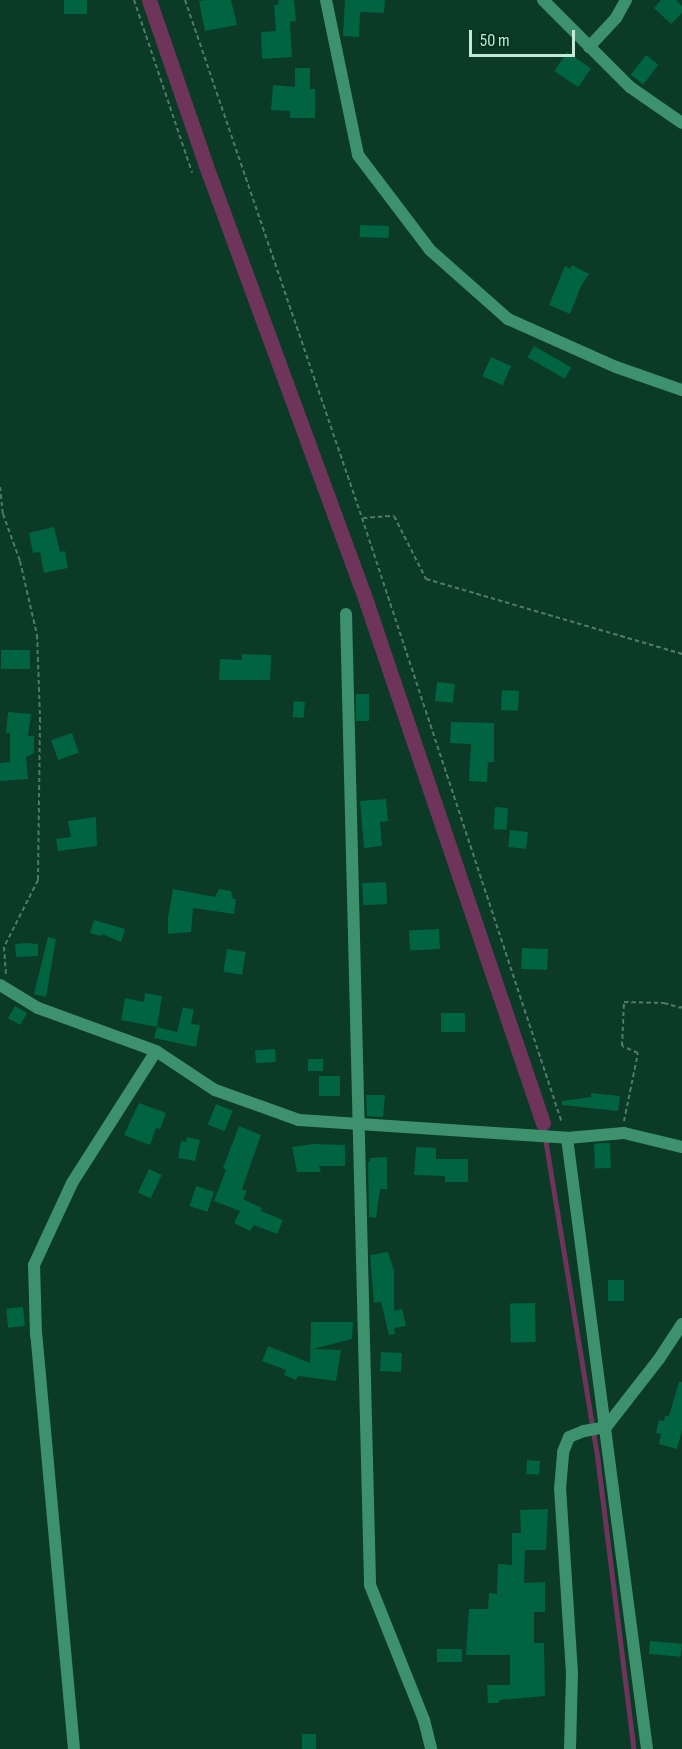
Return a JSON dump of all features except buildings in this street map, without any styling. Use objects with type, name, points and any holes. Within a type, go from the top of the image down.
[{"type":"street","points":[[326,0],[358,155],[430,250],[508,319],[616,367],[682,390]]},
{"type":"street","points":[[543,0],[630,87],[682,123]]},
{"type":"street","points":[[589,47],[616,18],[626,0]]},
{"type":"street","points":[[346,614],[370,1585],[424,1720],[431,1749]]},
{"type":"street","points":[[3,987],[38,1008],[156,1051],[215,1090],[298,1120],[567,1138],[624,1133],[682,1147]]},
{"type":"street","points":[[74,1749],[36,1335],[34,1265],[72,1183],[156,1051]]},
{"type":"street","points":[[567,1138],[597,1429],[647,1749]]},
{"type":"street","points":[[570,1749],[572,1673],[560,1489],[563,1452],[569,1437],[597,1429],[659,1359],[682,1324]]},
{"type":"path","points":[[134,0],[192,172]]},
{"type":"path","points":[[185,0],[362,518],[567,1138]]},
{"type":"path","points":[[0,487],[3,514],[20,561],[37,635],[40,729],[38,880],[4,947],[3,987]]},
{"type":"path","points":[[362,518],[394,516],[426,579],[682,654]]},
{"type":"path","points":[[624,1133],[624,1116],[638,1053],[622,1046],[624,1002],[664,1003],[681,1008],[682,1006]]},
{"type":"waterway","points":[[149,0],[205,163],[367,604],[543,1123]]},
{"type":"waterway","points":[[543,1123],[598,1460],[634,1749]]}]
